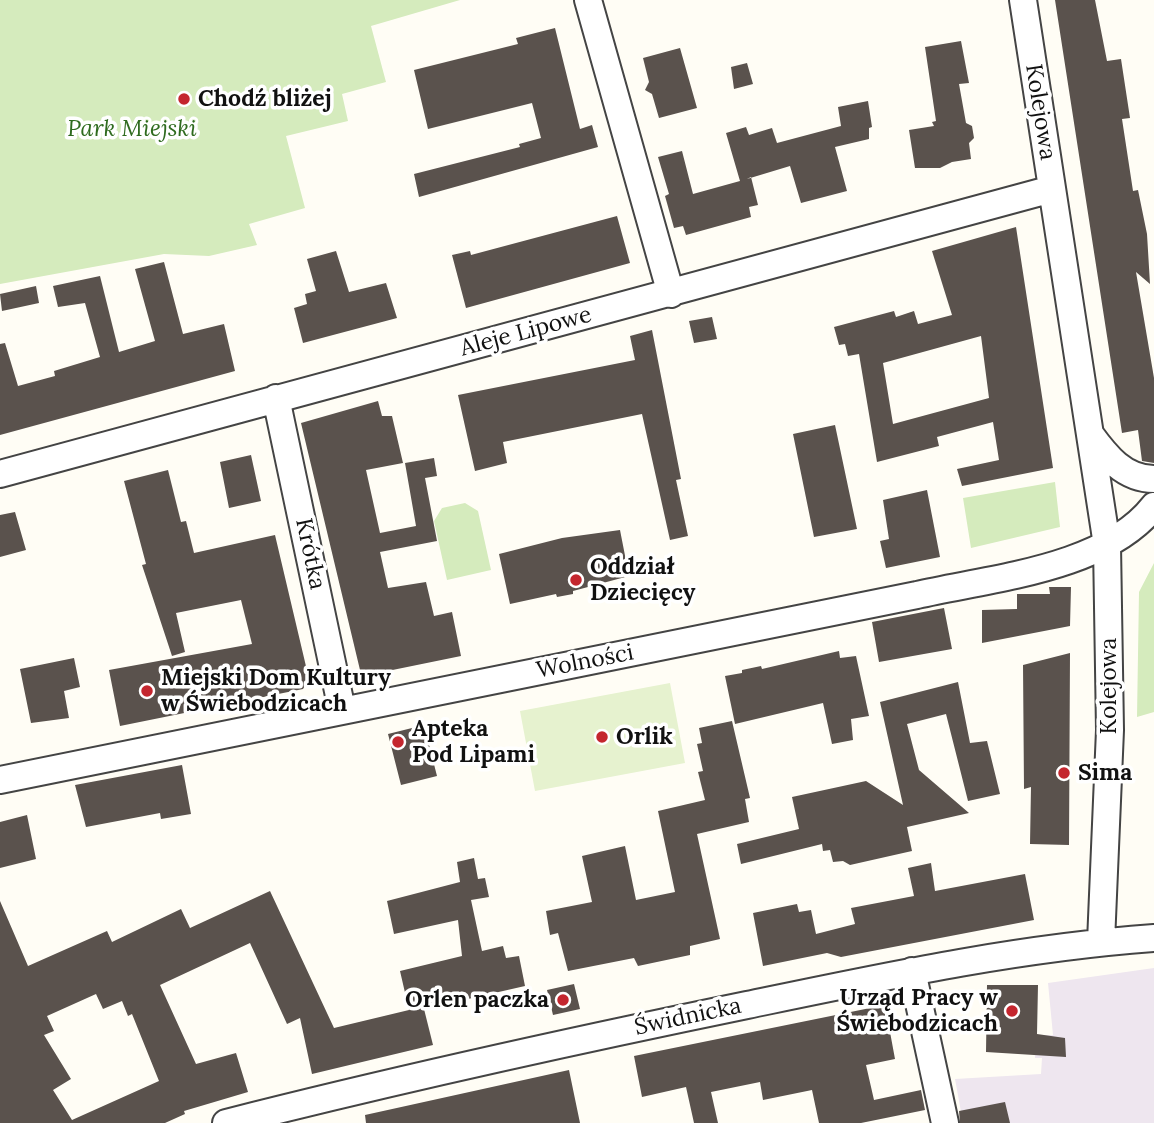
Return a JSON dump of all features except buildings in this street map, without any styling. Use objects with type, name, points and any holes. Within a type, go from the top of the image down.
[{"type":"street","points":[[588,0],[671,294]]},
{"type":"street","name":"Kolejowa","points":[[1023,0],[1107,545],[1110,730],[1101,942]]},
{"type":"street","name":"Aleje Lipowe","points":[[0,474],[1052,189]]},
{"type":"street","name":"Krótka","points":[[276,398],[342,710]]},
{"type":"street","name":"Kolejowa","points":[[1089,432],[1108,458],[1124,471],[1154,479]]},
{"type":"street","name":"Wolności","points":[[0,780],[917,595],[1056,564],[1122,537],[1154,506]]},
{"type":"street","name":"Świdnicka","points":[[226,1123],[426,1073],[912,971],[1101,942],[1154,938]]},
{"type":"street","points":[[912,971],[945,1123]]},
{"type":"shaded area","points":[[1154,968],[1154,1123],[963,1123],[955,1079],[1041,1074],[1042,1058],[1035,1058],[1036,1035],[1053,1035],[1048,983]]},
{"type":"green space","name":"Park Miejski","points":[[0,0],[460,0],[371,26],[386,82],[342,94],[348,121],[286,136],[305,208],[249,224],[257,245],[209,256],[164,254],[0,284]]},
{"type":"green space","points":[[1055,482],[1060,527],[971,548],[963,498]]},
{"type":"green space","points":[[465,503],[478,511],[491,570],[447,580],[434,521],[442,508]]},
{"type":"green space","points":[[1154,563],[1154,712],[1137,717],[1139,592]]},
{"type":"green space","name":"Orlik","points":[[670,683],[685,763],[535,791],[520,711]]},
{"type":"place","name":"Chodź bliżej","points":[[184,99]]},
{"type":"place","name":"Oddział Dziecięcy","points":[[576,580]]},
{"type":"place","name":"Miejski Dom Kultury w Świebodzicach","points":[[147,691]]},
{"type":"place","name":"Orlik","points":[[602,737]]},
{"type":"place","name":"Apteka Pod Lipami","points":[[398,742]]},
{"type":"place","name":"Sima","points":[[1064,773]]},
{"type":"place","name":"Orlen paczka","points":[[563,1000]]},
{"type":"place","name":"Urząd Pracy w Świebodzicach","points":[[1012,1011]]}]
